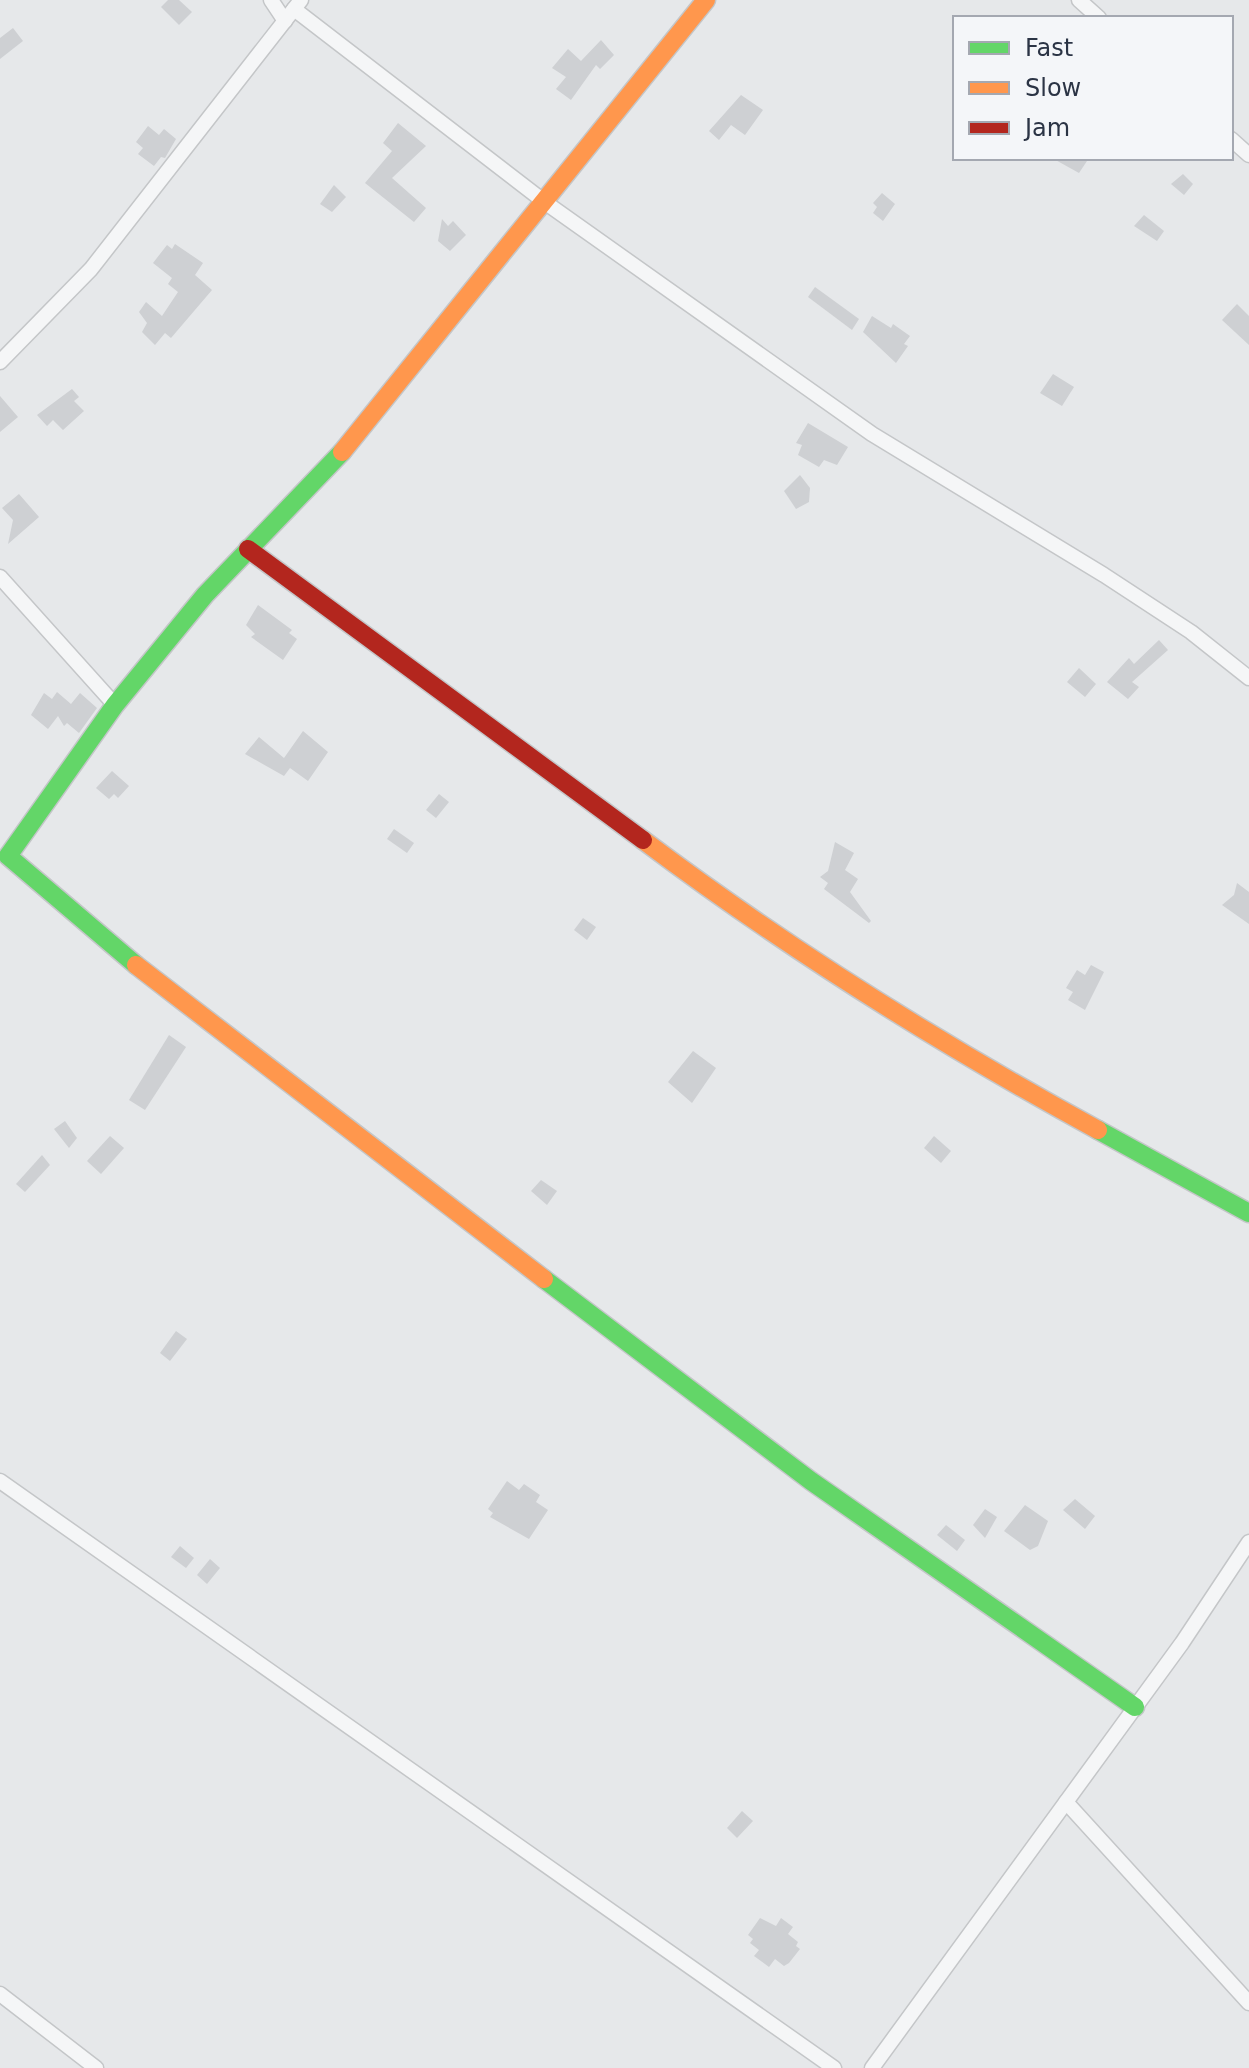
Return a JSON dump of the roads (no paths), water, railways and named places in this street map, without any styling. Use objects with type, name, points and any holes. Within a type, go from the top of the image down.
[{"type":"street","points":[[271,0],[294,10],[546,203],[872,434],[1104,575],[1191,632],[1249,678]]},
{"type":"street","points":[[706,0],[356,437],[205,595],[115,705],[4,862],[639,1354],[823,1489],[1135,1707]]},
{"type":"street","points":[[1079,0],[1097,16]]},
{"type":"street","points":[[0,362],[91,269],[294,10]]},
{"type":"street","points":[[1233,141],[1249,155]]},
{"type":"street","points":[[248,549],[474,712],[711,891],[855,988],[1045,1101],[1249,1213]]},
{"type":"street","points":[[0,579],[115,705]]},
{"type":"street","points":[[0,1481],[834,2068]]},
{"type":"street","points":[[872,2068],[1135,1707],[1249,1542]]},
{"type":"street","points":[[1066,1802],[1249,2003]]},
{"type":"street","points":[[0,1994],[96,2068]]}]
